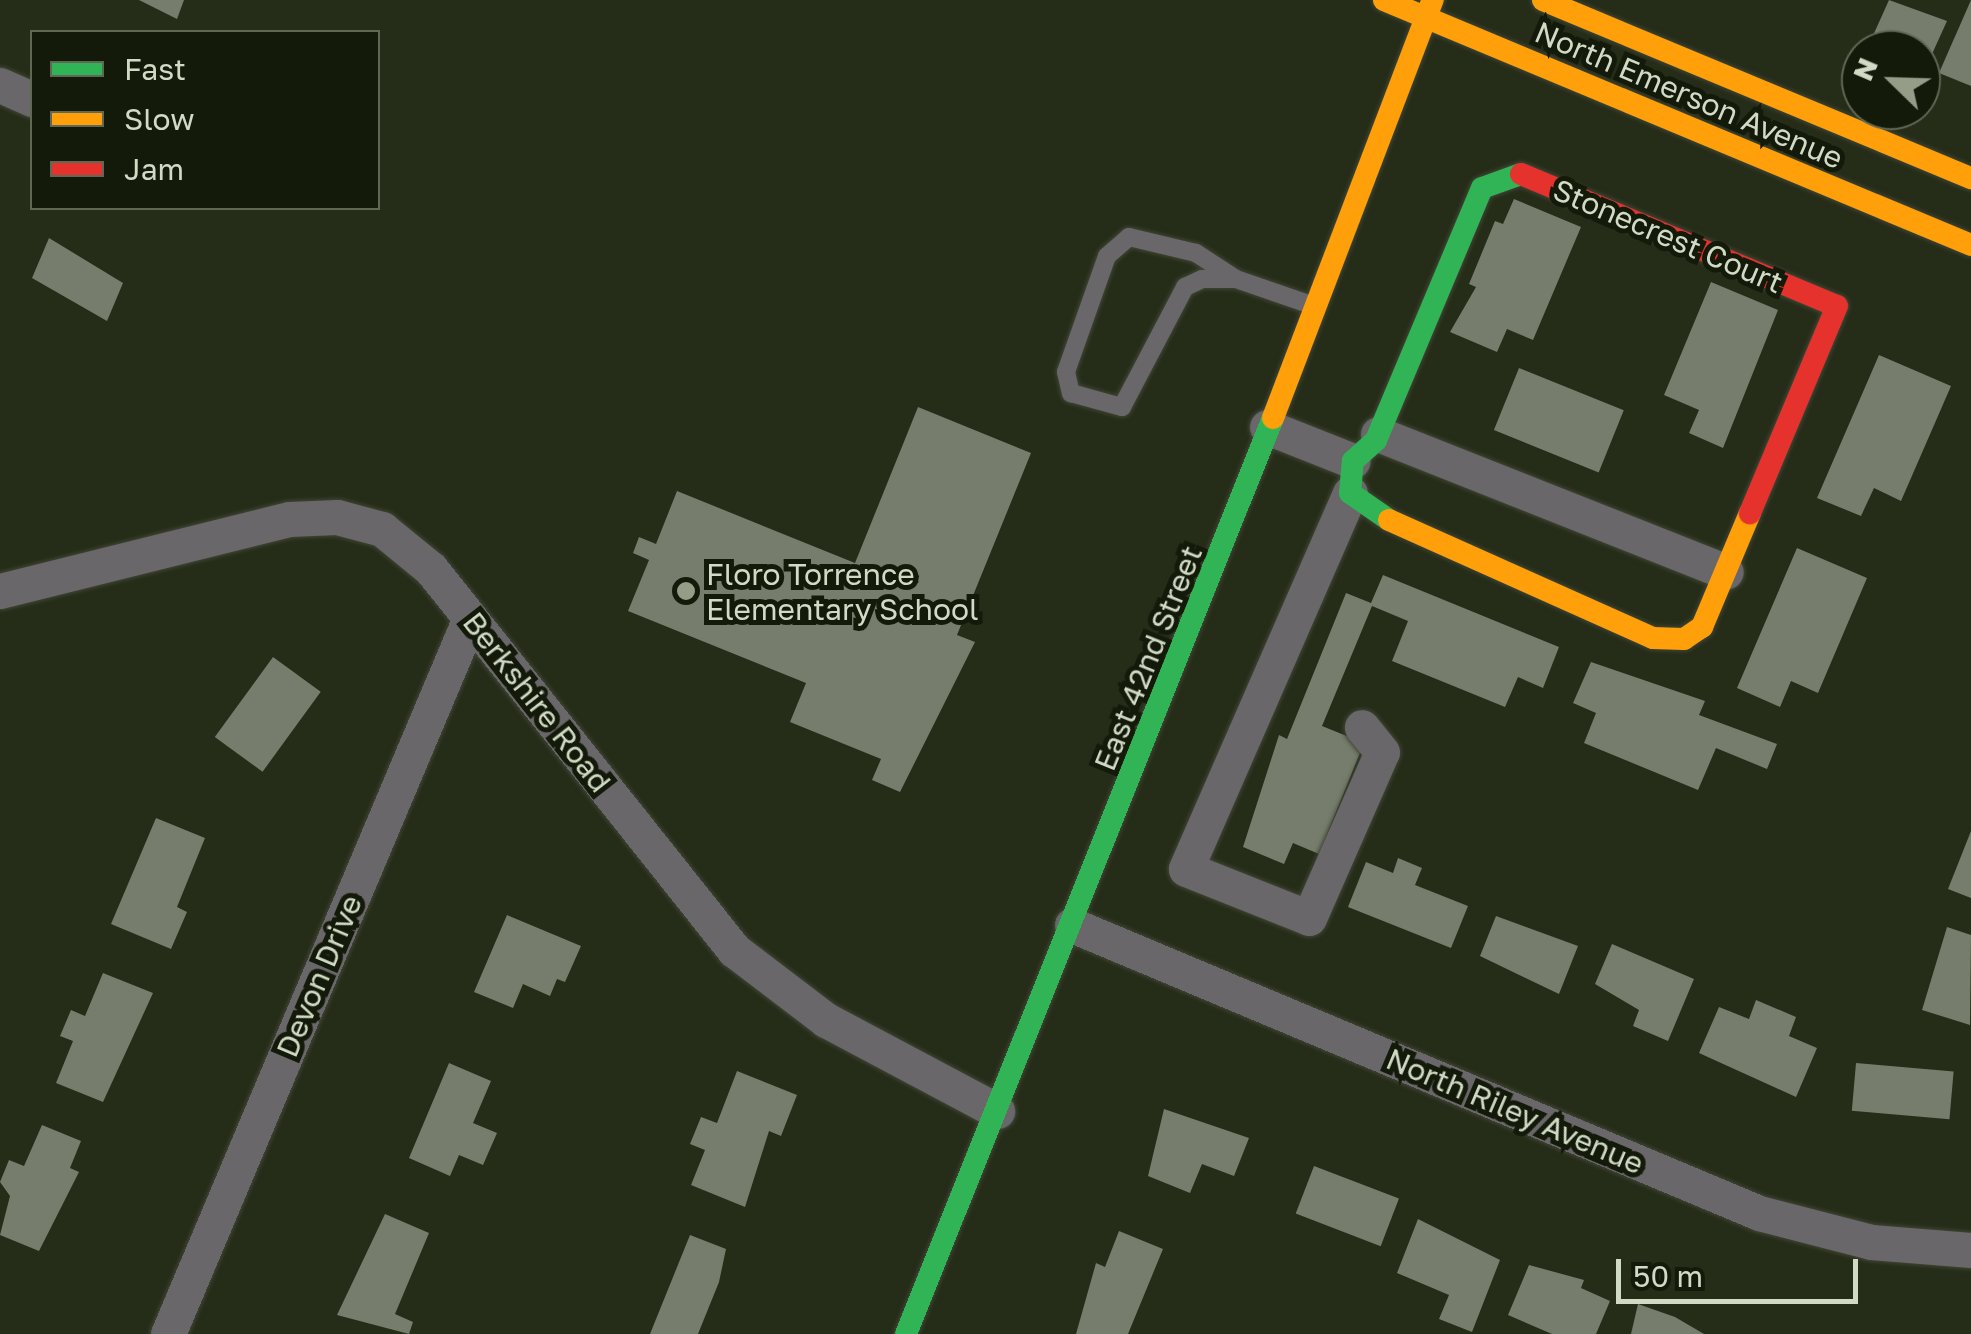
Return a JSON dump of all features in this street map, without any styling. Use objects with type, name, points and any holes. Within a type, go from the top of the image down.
[{"type":"street","name":"North Emerson Avenue","points":[[1384,0],[1429,9],[1971,246]]},
{"type":"street","name":"North Emerson Avenue","points":[[1543,0],[1971,178]]},
{"type":"street","name":"East 42nd Street","points":[[906,1334],[1072,925],[1267,427],[1310,304],[1429,9]]},
{"type":"street","points":[[0,85],[30,98]]},
{"type":"street","name":"Stonecrest Court","points":[[1267,427],[1351,477],[1372,513],[1657,639],[1702,627],[1837,306],[1521,174],[1482,188],[1378,434],[1351,477]]},
{"type":"street","points":[[1378,434],[1726,572]]},
{"type":"street","points":[[1351,477],[1186,869],[1308,918],[1382,752],[1362,727]]},
{"type":"street","name":"Berkshire Road","points":[[0,591],[322,516],[397,538],[470,618],[734,950],[826,1020],[997,1110]]},
{"type":"street","name":"Devon Drive","points":[[168,1334],[470,618]]},
{"type":"street","name":"North Riley Avenue","points":[[1072,925],[1758,1213],[1871,1242],[1971,1250]]},
{"type":"lane","points":[[1236,279],[1184,287],[1122,408],[1071,393],[1066,372],[1108,256],[1129,237],[1196,253],[1236,279],[1310,304]]},
{"type":"building","points":[[139,0],[184,0],[177,19]]},
{"type":"building","points":[[1889,0],[1947,21],[1941,34],[1941,30],[1876,30]]},
{"type":"building","points":[[1971,0],[1971,86],[1941,74]]},
{"type":"building","points":[[1514,199],[1581,227],[1533,340],[1507,329],[1497,352],[1450,332],[1476,287],[1469,284],[1495,221],[1503,224]]},
{"type":"building","points":[[49,238],[123,283],[107,321],[32,278]]},
{"type":"building","points":[[1711,282],[1778,310],[1723,448],[1689,433],[1699,410],[1664,395]]},
{"type":"building","points":[[1879,355],[1951,386],[1901,501],[1874,488],[1861,516],[1817,498]]},
{"type":"building","points":[[1519,368],[1624,410],[1599,472],[1494,430]]},
{"type":"building","points":[[918,407],[1031,453],[957,635],[975,642],[900,792],[872,780],[881,759],[790,722],[806,683],[628,611],[649,560],[633,553],[639,537],[656,544],[677,491],[855,563]]},
{"type":"building","points":[[1797,548],[1867,578],[1818,693],[1791,681],[1780,707],[1737,688]]},
{"type":"building","points":[[1383,575],[1559,647],[1543,688],[1518,677],[1505,707],[1392,661],[1408,621],[1372,606],[1322,726],[1364,743],[1319,854],[1293,843],[1284,864],[1243,847],[1279,735],[1287,739],[1346,593],[1371,603]]},
{"type":"building","points":[[273,657],[321,692],[263,772],[215,737]]},
{"type":"building","points":[[1591,662],[1705,701],[1699,715],[1777,744],[1767,769],[1716,748],[1698,790],[1584,743],[1596,713],[1573,703]]},
{"type":"building","points":[[156,818],[205,838],[177,907],[187,912],[171,949],[111,924]]},
{"type":"building","points":[[1971,831],[1971,898],[1948,889]]},
{"type":"building","points":[[1398,858],[1422,868],[1415,885],[1468,906],[1451,948],[1348,907],[1366,862],[1393,873]]},
{"type":"building","points":[[507,915],[581,946],[565,982],[557,979],[550,996],[523,984],[513,1008],[474,992]]},
{"type":"building","points":[[1496,916],[1578,946],[1559,994],[1480,956]]},
{"type":"building","points":[[1947,927],[1971,935],[1970,1025],[1922,1010]]},
{"type":"building","points":[[1612,944],[1694,979],[1668,1041],[1633,1026],[1639,1010],[1595,984]]},
{"type":"building","points":[[103,973],[153,993],[103,1102],[56,1083],[73,1041],[60,1036],[71,1010],[85,1016]]},
{"type":"building","points":[[1756,1000],[1796,1017],[1789,1036],[1817,1048],[1796,1097],[1699,1053],[1719,1007],[1749,1019]]},
{"type":"building","points":[[449,1063],[491,1081],[473,1123],[497,1133],[483,1165],[459,1155],[450,1176],[409,1158]]},
{"type":"building","points":[[1856,1063],[1954,1072],[1949,1119],[1852,1111]]},
{"type":"building","points":[[737,1071],[797,1095],[781,1136],[769,1131],[745,1207],[691,1185],[705,1150],[690,1144],[701,1117],[717,1123]]},
{"type":"building","points":[[1164,1109],[1249,1138],[1234,1176],[1202,1164],[1190,1193],[1148,1176]]},
{"type":"building","points":[[42,1125],[81,1141],[70,1168],[79,1172],[39,1251],[0,1235],[10,1196],[0,1182],[9,1160],[24,1166]]},
{"type":"building","points":[[1314,1166],[1399,1199],[1381,1246],[1296,1214]]},
{"type":"building","points":[[385,1214],[429,1233],[395,1314],[413,1322],[409,1334],[337,1315]]},
{"type":"building","points":[[1418,1219],[1500,1260],[1472,1332],[1439,1319],[1449,1295],[1397,1273]]},
{"type":"building","points":[[1119,1231],[1163,1249],[1128,1334],[1076,1334],[1096,1263],[1105,1267]]},
{"type":"building","points":[[690,1235],[726,1249],[719,1282],[698,1334],[650,1334]]},
{"type":"building","points":[[1529,1265],[1584,1280],[1581,1288],[1610,1301],[1596,1334],[1552,1334],[1508,1315]]},
{"type":"building","points":[[1638,1304],[1675,1317],[1704,1334],[1631,1334]]},
{"type":"traffic: fast","points":[[1389,520],[1350,493],[1353,461],[1376,440],[1482,188],[1521,174]]},
{"type":"traffic: fast","points":[[906,1334],[1273,418]]},
{"type":"traffic: slow","points":[[1384,0],[1971,245]]},
{"type":"traffic: slow","points":[[1273,418],[1433,0]]},
{"type":"traffic: slow","points":[[1543,0],[1971,178]]},
{"type":"traffic: slow","points":[[1389,520],[1653,638],[1684,639],[1702,627],[1750,513]]},
{"type":"traffic: jam","points":[[1521,174],[1837,306],[1750,513]]},
{"type":"place","name":"Floro Torrence Elementary School","points":[[686,591]]}]
